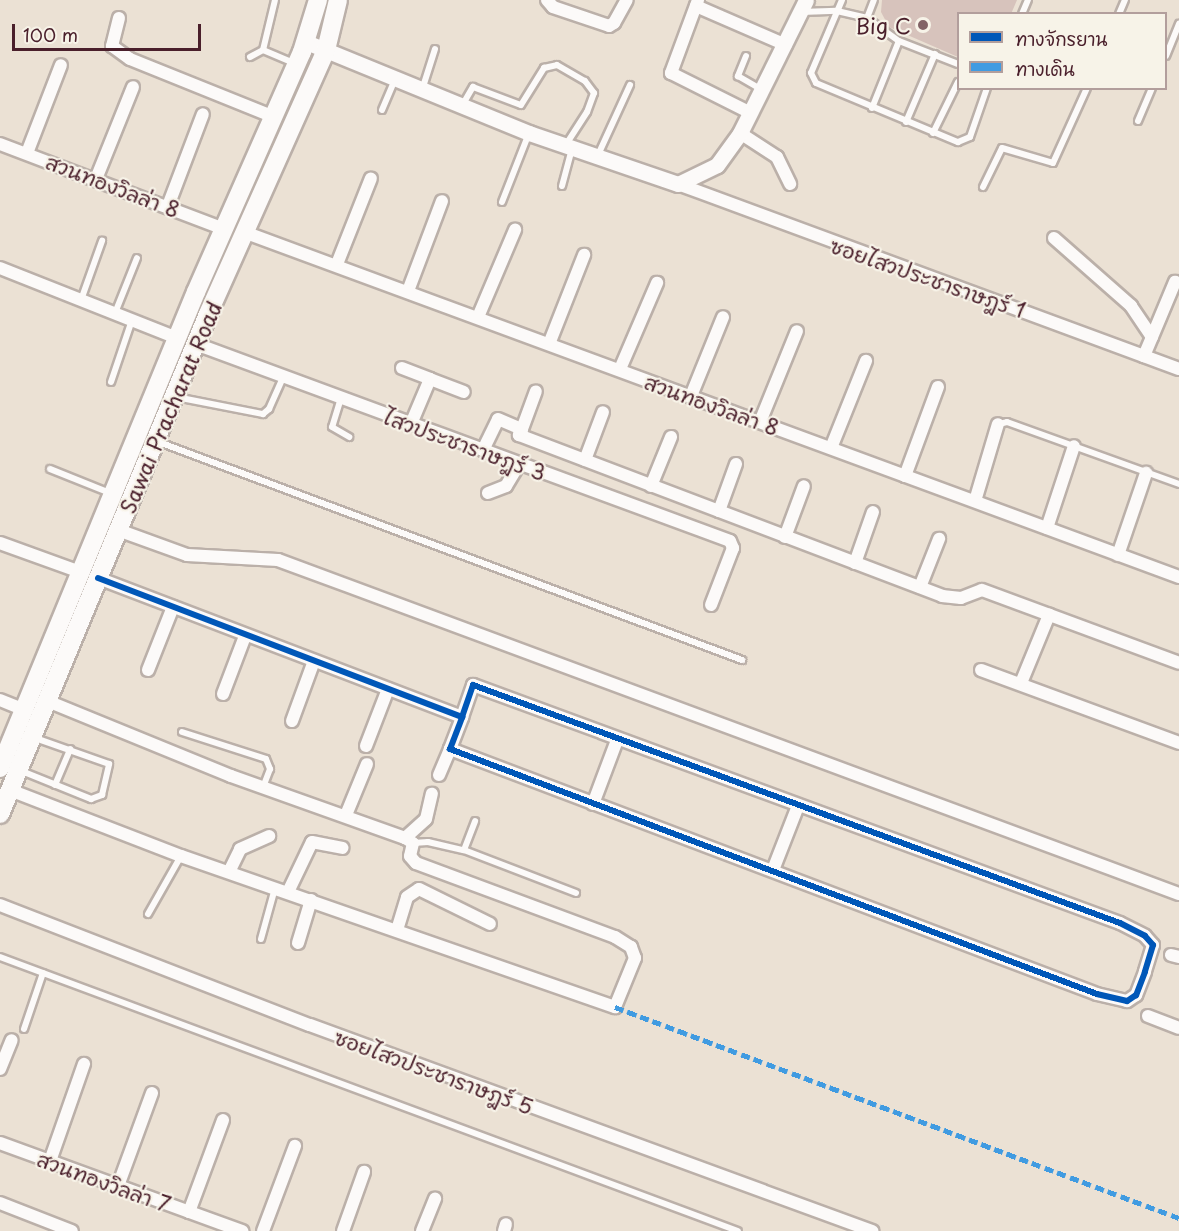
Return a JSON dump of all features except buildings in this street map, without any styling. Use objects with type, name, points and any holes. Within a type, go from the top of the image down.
[{"type":"main road","name":"Sawai Pracharat Road","points":[[0,768],[177,338],[301,53],[318,0]]},
{"type":"main road","name":"Sawai Pracharat Road","points":[[0,814],[196,344],[324,55],[338,0]]},
{"type":"main road","points":[[282,95],[302,104]]},
{"type":"street","points":[[547,0],[554,7],[609,26],[614,23],[627,0]]},
{"type":"street","points":[[751,113],[671,73],[697,3],[786,45]]},
{"type":"street","points":[[678,184],[717,165],[740,133],[786,45],[803,6]]},
{"type":"street","points":[[119,18],[112,46],[130,59],[272,116]]},
{"type":"street","name":"ซอยไสวประชาราษฎร์ 1","points":[[301,53],[324,55],[356,70],[368,69],[529,133],[678,184],[1179,369]]},
{"type":"street","points":[[27,153],[61,65]]},
{"type":"street","points":[[96,179],[133,87]]},
{"type":"street","points":[[168,206],[203,114]]},
{"type":"street","points":[[740,133],[777,157],[790,184]]},
{"type":"street","name":"สวนทองวิลล่า 8","points":[[0,144],[224,229]]},
{"type":"street","points":[[337,264],[371,178]]},
{"type":"street","points":[[408,291],[442,201]]},
{"type":"street","points":[[478,317],[515,230]]},
{"type":"street","name":"สวนทองวิลล่า 8","points":[[244,232],[337,264],[1179,577]]},
{"type":"street","points":[[1054,238],[1131,306],[1152,337]]},
{"type":"street","points":[[549,344],[584,255]]},
{"type":"street","points":[[0,268],[177,338]]},
{"type":"street","points":[[1144,356],[1175,282]]},
{"type":"street","points":[[620,369],[657,283]]},
{"type":"street","points":[[691,396],[723,317]]},
{"type":"street","points":[[760,422],[797,331]]},
{"type":"street","name":"ไสวประชาราษฎร์ 3","points":[[196,344],[734,544],[711,605]]},
{"type":"street","points":[[831,448],[866,361]]},
{"type":"street","points":[[402,368],[464,392]]},
{"type":"street","points":[[411,424],[430,379]]},
{"type":"street","points":[[905,476],[938,387]]},
{"type":"street","points":[[536,391],[519,435],[950,598],[982,590],[1179,663]]},
{"type":"street","points":[[585,460],[603,412]]},
{"type":"street","points":[[483,450],[498,419],[522,429]]},
{"type":"street","points":[[975,501],[998,424]]},
{"type":"street","points":[[651,486],[671,437]]},
{"type":"street","points":[[1047,528],[1074,446]]},
{"type":"street","points":[[488,493],[506,486],[519,464]]},
{"type":"street","points":[[719,511],[736,464]]},
{"type":"street","points":[[1118,555],[1146,472]]},
{"type":"street","points":[[785,537],[804,486]]},
{"type":"street","points":[[855,563],[873,513]]},
{"type":"street","points":[[118,530],[187,555],[278,560],[1179,894]]},
{"type":"street","points":[[920,587],[939,539]]},
{"type":"street","points":[[0,543],[80,572]]},
{"type":"street","points":[[98,578],[462,717]]},
{"type":"street","points":[[148,670],[174,607]]},
{"type":"street","points":[[1021,683],[1049,615]]},
{"type":"street","points":[[223,694],[245,636]]},
{"type":"street","points":[[292,721],[314,661]]},
{"type":"street","points":[[981,670],[1179,743]]},
{"type":"street","points":[[439,775],[473,685],[617,740],[1120,923],[1145,936],[1153,945],[1146,972],[1136,995],[1127,1001],[1114,1001],[450,749]]},
{"type":"street","points":[[366,747],[388,689]]},
{"type":"street","points":[[0,700],[24,710]]},
{"type":"street","points":[[47,702],[263,787],[346,815],[409,840]]},
{"type":"street","points":[[593,804],[617,740]]},
{"type":"street","points":[[346,815],[367,764]]},
{"type":"street","points":[[10,790],[181,856],[615,1007],[635,958],[631,946],[615,937],[416,863],[410,856],[409,840],[426,819],[432,794]]},
{"type":"street","points":[[773,870],[798,806]]},
{"type":"street","points":[[229,872],[240,849],[269,836]]},
{"type":"street","points":[[288,892],[312,842],[342,848]]},
{"type":"street","points":[[397,930],[407,897],[418,889],[490,924]]},
{"type":"street","points":[[298,943],[311,900]]},
{"type":"street","name":"ซอยไสวประชาราษฎร์ 5","points":[[0,905],[299,1021],[872,1231]]},
{"type":"street","points":[[1148,1016],[1179,1028]]},
{"type":"street","points":[[0,1069],[12,1040]]},
{"type":"street","points":[[50,1161],[84,1064]]},
{"type":"street","points":[[118,1186],[152,1093]]},
{"type":"street","points":[[189,1212],[223,1120]]},
{"type":"street","name":"สวนทองวิลล่า 7","points":[[0,1143],[242,1231]]},
{"type":"street","points":[[263,1231],[295,1146]]},
{"type":"street","points":[[343,1231],[364,1172]]},
{"type":"street","points":[[422,1231],[435,1197]]},
{"type":"street","points":[[0,1203],[51,1227],[72,1231]]},
{"type":"lane","points":[[263,51],[275,0]]},
{"type":"lane","points":[[842,0],[812,79],[872,108],[933,133],[965,141],[986,90]]},
{"type":"lane","points":[[867,18],[874,0]]},
{"type":"lane","points":[[803,6],[867,18],[899,41],[957,64]]},
{"type":"lane","points":[[1167,53],[1179,23]]},
{"type":"lane","points":[[872,108],[899,41]]},
{"type":"lane","points":[[421,90],[435,49]]},
{"type":"lane","points":[[250,57],[263,51],[301,53]]},
{"type":"lane","points":[[906,122],[935,54]]},
{"type":"lane","points":[[746,56],[738,76],[763,90]]},
{"type":"lane","points":[[462,106],[473,87],[521,105],[544,68],[557,65],[585,81],[594,93],[587,112],[568,147],[562,186]]},
{"type":"lane","points":[[382,110],[395,80]]},
{"type":"lane","points":[[933,133],[957,84]]},
{"type":"lane","points":[[597,158],[630,85]]},
{"type":"lane","points":[[983,187],[1002,148],[1053,163],[1086,90]]},
{"type":"lane","points":[[1138,121],[1151,90]]},
{"type":"lane","points":[[502,202],[529,133]]},
{"type":"lane","points":[[81,300],[102,241]]},
{"type":"lane","points":[[115,314],[137,258]]},
{"type":"lane","points":[[111,382],[132,320]]},
{"type":"lane","points":[[174,396],[263,414],[269,409],[283,377]]},
{"type":"lane","points":[[341,398],[332,427],[349,437]]},
{"type":"lane","points":[[998,424],[1007,423],[1179,484]]},
{"type":"lane","points":[[156,441],[742,660]]},
{"type":"lane","points":[[50,469],[113,495]]},
{"type":"lane","points":[[182,732],[266,759],[270,769],[263,787]]},
{"type":"lane","points":[[19,769],[91,799],[102,795],[109,764],[32,737]]},
{"type":"lane","points":[[55,785],[70,749]]},
{"type":"lane","points":[[464,850],[475,821]]},
{"type":"lane","points":[[409,840],[464,850],[576,893]]},
{"type":"lane","points":[[148,914],[181,856]]},
{"type":"lane","points":[[261,939],[276,888]]},
{"type":"lane","points":[[0,959],[738,1231]]},
{"type":"lane","points":[[24,1029],[43,974]]},
{"type":"marked path","points":[[615,1007],[1179,1218]]},
{"type":"cycle path","points":[[98,578],[462,717],[473,685],[1120,923],[1145,936],[1153,945],[1136,995],[1127,1001],[1097,994],[450,749],[462,717]]},
{"type":"place","name":"Big C","points":[[923,25]]}]
